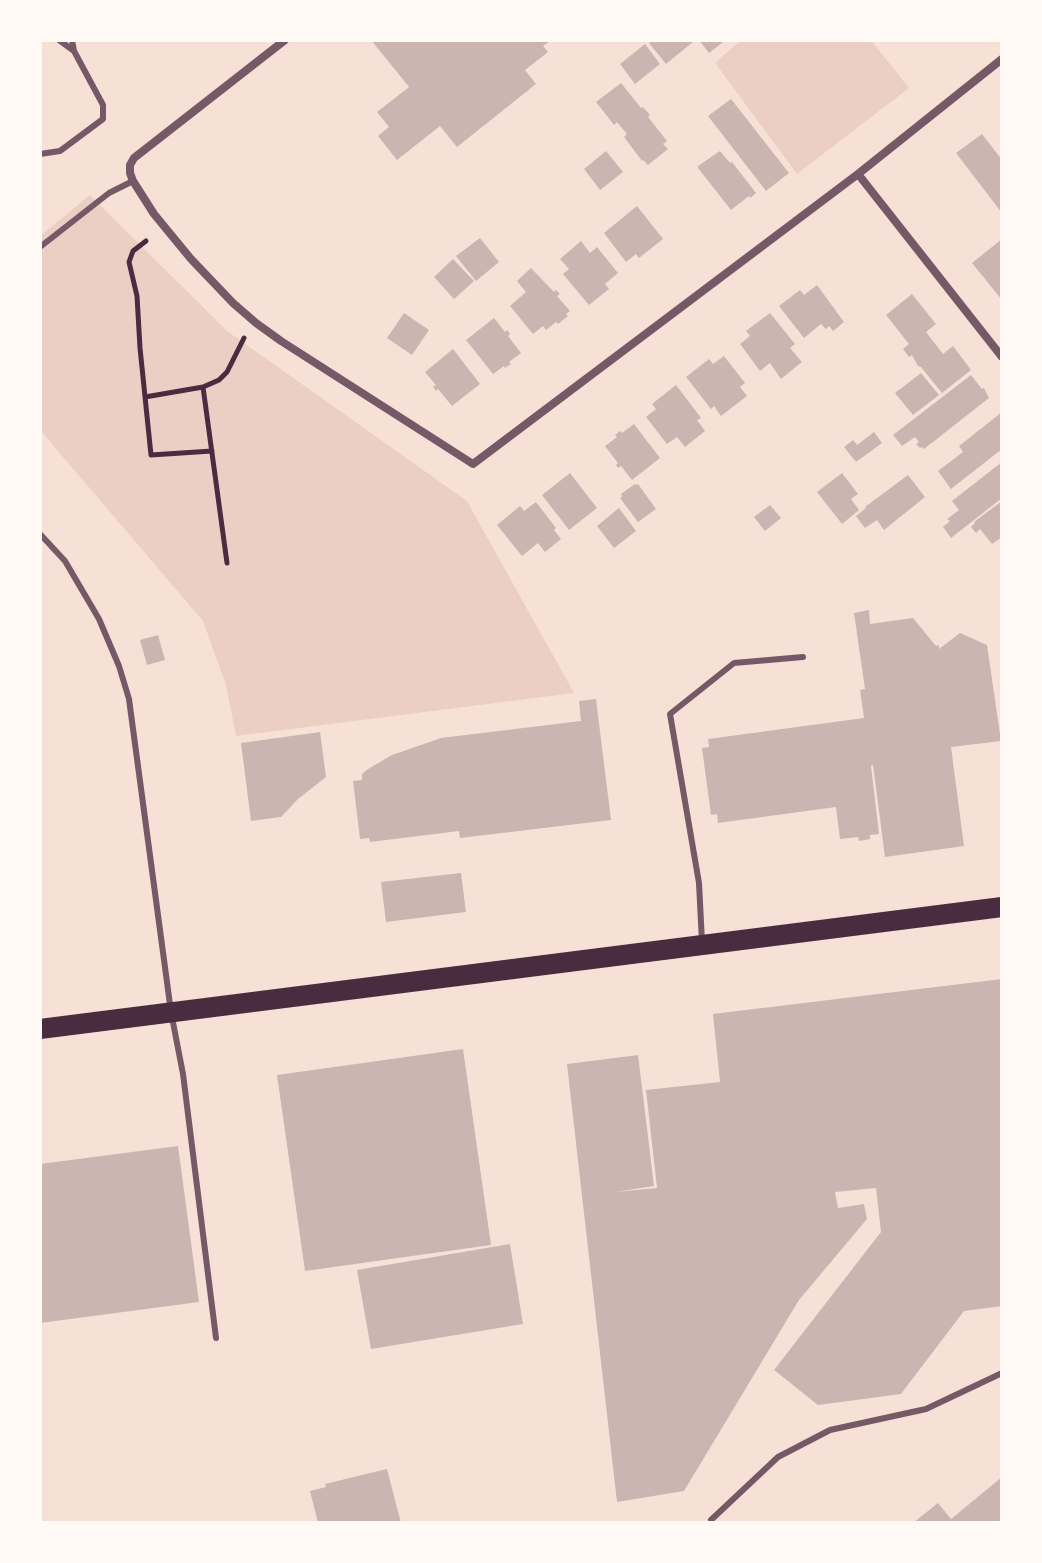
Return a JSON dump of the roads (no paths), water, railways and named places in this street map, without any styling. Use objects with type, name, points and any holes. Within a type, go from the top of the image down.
[{"type":"main road","points":[[40,1029],[1002,907]]},
{"type":"street","points":[[285,40],[134,158],[130,165],[133,181],[154,214],[191,259],[256,323],[473,464],[858,174],[1002,59]]},
{"type":"street","points":[[858,174],[1002,357]]},
{"type":"lane","points":[[59,40],[74,51]]},
{"type":"lane","points":[[40,154],[60,151],[103,119],[103,105],[74,51],[72,40]]},
{"type":"lane","points":[[40,247],[109,193],[133,181]]},
{"type":"lane","points":[[40,534],[65,561],[90,603],[107,635],[125,682],[171,1012],[183,1074],[216,1338]]},
{"type":"lane","points":[[702,945],[699,883],[670,714],[734,663],[803,657]]},
{"type":"lane","points":[[711,1520],[778,1457],[830,1430],[926,1409],[1002,1373]]}]
